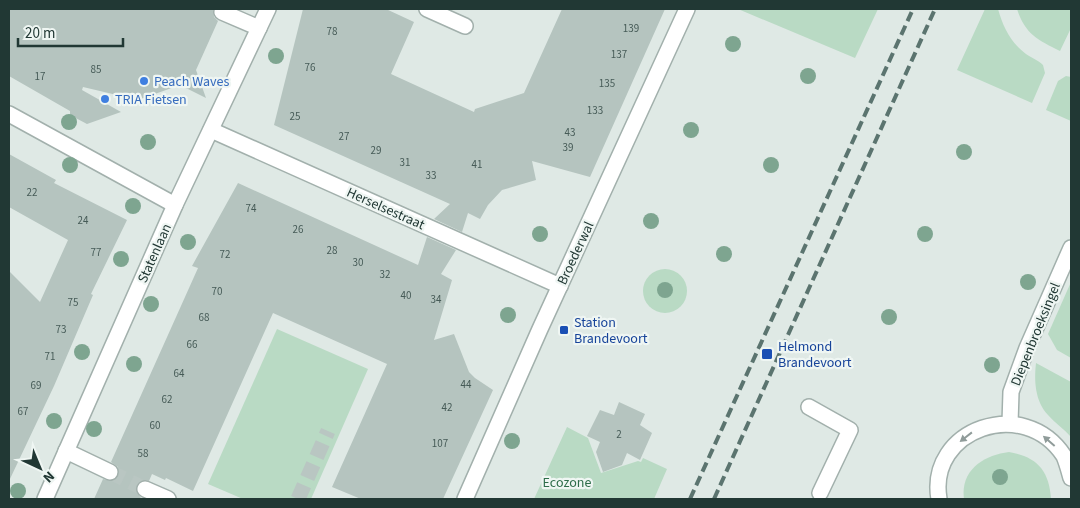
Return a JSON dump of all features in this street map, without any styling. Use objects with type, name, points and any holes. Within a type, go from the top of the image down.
[{"type":"street","name":"Statenlaan","points":[[45,499],[175,205],[268,9]]},
{"type":"street","points":[[427,9],[465,26]]},
{"type":"street","name":"Broederwal","points":[[465,499],[687,9]]},
{"type":"street","points":[[222,12],[259,28]]},
{"type":"street","points":[[9,114],[175,205]]},
{"type":"street","name":"Herselsestraat","points":[[211,130],[560,286]]},
{"type":"street","name":"Diepenbroeksingel","points":[[1010,423],[1011,392],[1027,348],[1071,248]]},
{"type":"street","points":[[810,407],[850,430],[820,493]]},
{"type":"street","points":[[939,499],[940,475],[946,459],[957,444],[970,433],[987,426],[1010,423],[1031,428],[1050,440],[1064,457],[1071,478]]},
{"type":"street","points":[[66,451],[110,472]]},
{"type":"street","points":[[145,489],[168,499]]},
{"type":"green space","points":[[738,9],[878,9],[855,58]]},
{"type":"green space","points":[[985,9],[998,9],[1005,28],[1016,45],[1043,65],[1045,73],[1032,103],[957,70]]},
{"type":"green space","points":[[1017,9],[1071,10],[1071,28],[1060,51],[1033,35],[1024,25]]},
{"type":"green space","points":[[1066,76],[1071,77],[1071,121],[1046,110],[1058,81]]},
{"type":"green space","points":[[665,269],[677,273],[683,279],[687,291],[683,303],[677,309],[665,313],[653,309],[647,303],[643,291],[647,279],[653,273]]},
{"type":"green space","points":[[1071,282],[1071,358],[1057,350],[1048,334]]},
{"type":"green space","points":[[277,329],[368,369],[311,499],[243,499],[208,484]]},
{"type":"green space","points":[[1036,363],[1071,382],[1071,437],[1048,415],[1040,404],[1035,384]]},
{"type":"green space","name":"Ecozone","points":[[567,427],[588,438],[601,473],[638,461],[641,462],[643,458],[667,469],[654,499],[534,499]]},
{"type":"green space","points":[[1009,452],[1027,457],[1040,466],[1048,480],[1051,499],[964,499],[966,480],[970,472],[983,461]]},
{"type":"building","points":[[9,9],[213,9],[214,17],[218,21],[196,70],[206,98],[180,85],[138,100],[83,87],[82,90],[121,112],[87,124],[70,115],[70,111],[9,76]]},
{"type":"building","points":[[303,9],[386,9],[414,22],[391,74],[474,112],[475,109],[524,93],[562,9],[665,9],[590,177],[532,161],[536,180],[502,190],[488,205],[480,219],[468,213],[462,232],[434,219],[450,204],[274,125]]},
{"type":"building","points":[[9,154],[56,180],[54,183],[127,220],[91,294],[93,295],[54,386],[9,481],[9,271],[40,302],[68,240],[9,207]]},
{"type":"building","points":[[238,183],[418,265],[427,237],[456,250],[441,274],[452,280],[434,340],[454,334],[469,372],[493,390],[443,499],[361,499],[332,487],[387,364],[273,313],[193,491],[166,478],[165,480],[152,474],[149,481],[143,480],[137,485],[136,491],[140,499],[94,499],[103,479],[111,481],[119,476],[118,467],[111,462],[198,268],[192,266]]},
{"type":"building","points":[[619,402],[645,414],[640,425],[652,433],[640,460],[627,453],[622,465],[603,472],[596,452],[600,442],[587,436],[600,410],[614,415]]},
{"type":"tunnel","points":[[298,499],[328,431]]},
{"type":"tunnel","points":[[110,472],[145,489]]},
{"type":"railway","points":[[690,499],[913,9]]},
{"type":"railway","points":[[714,499],[935,9]]},
{"type":"place","name":"Peach Waves","points":[[144,81]]},
{"type":"place","name":"TRIA Fietsen","points":[[105,99]]},
{"type":"place","name":"Station Brandevoort","points":[[564,330]]},
{"type":"place","name":"Helmond Brandevoort","points":[[767,354]]}]
